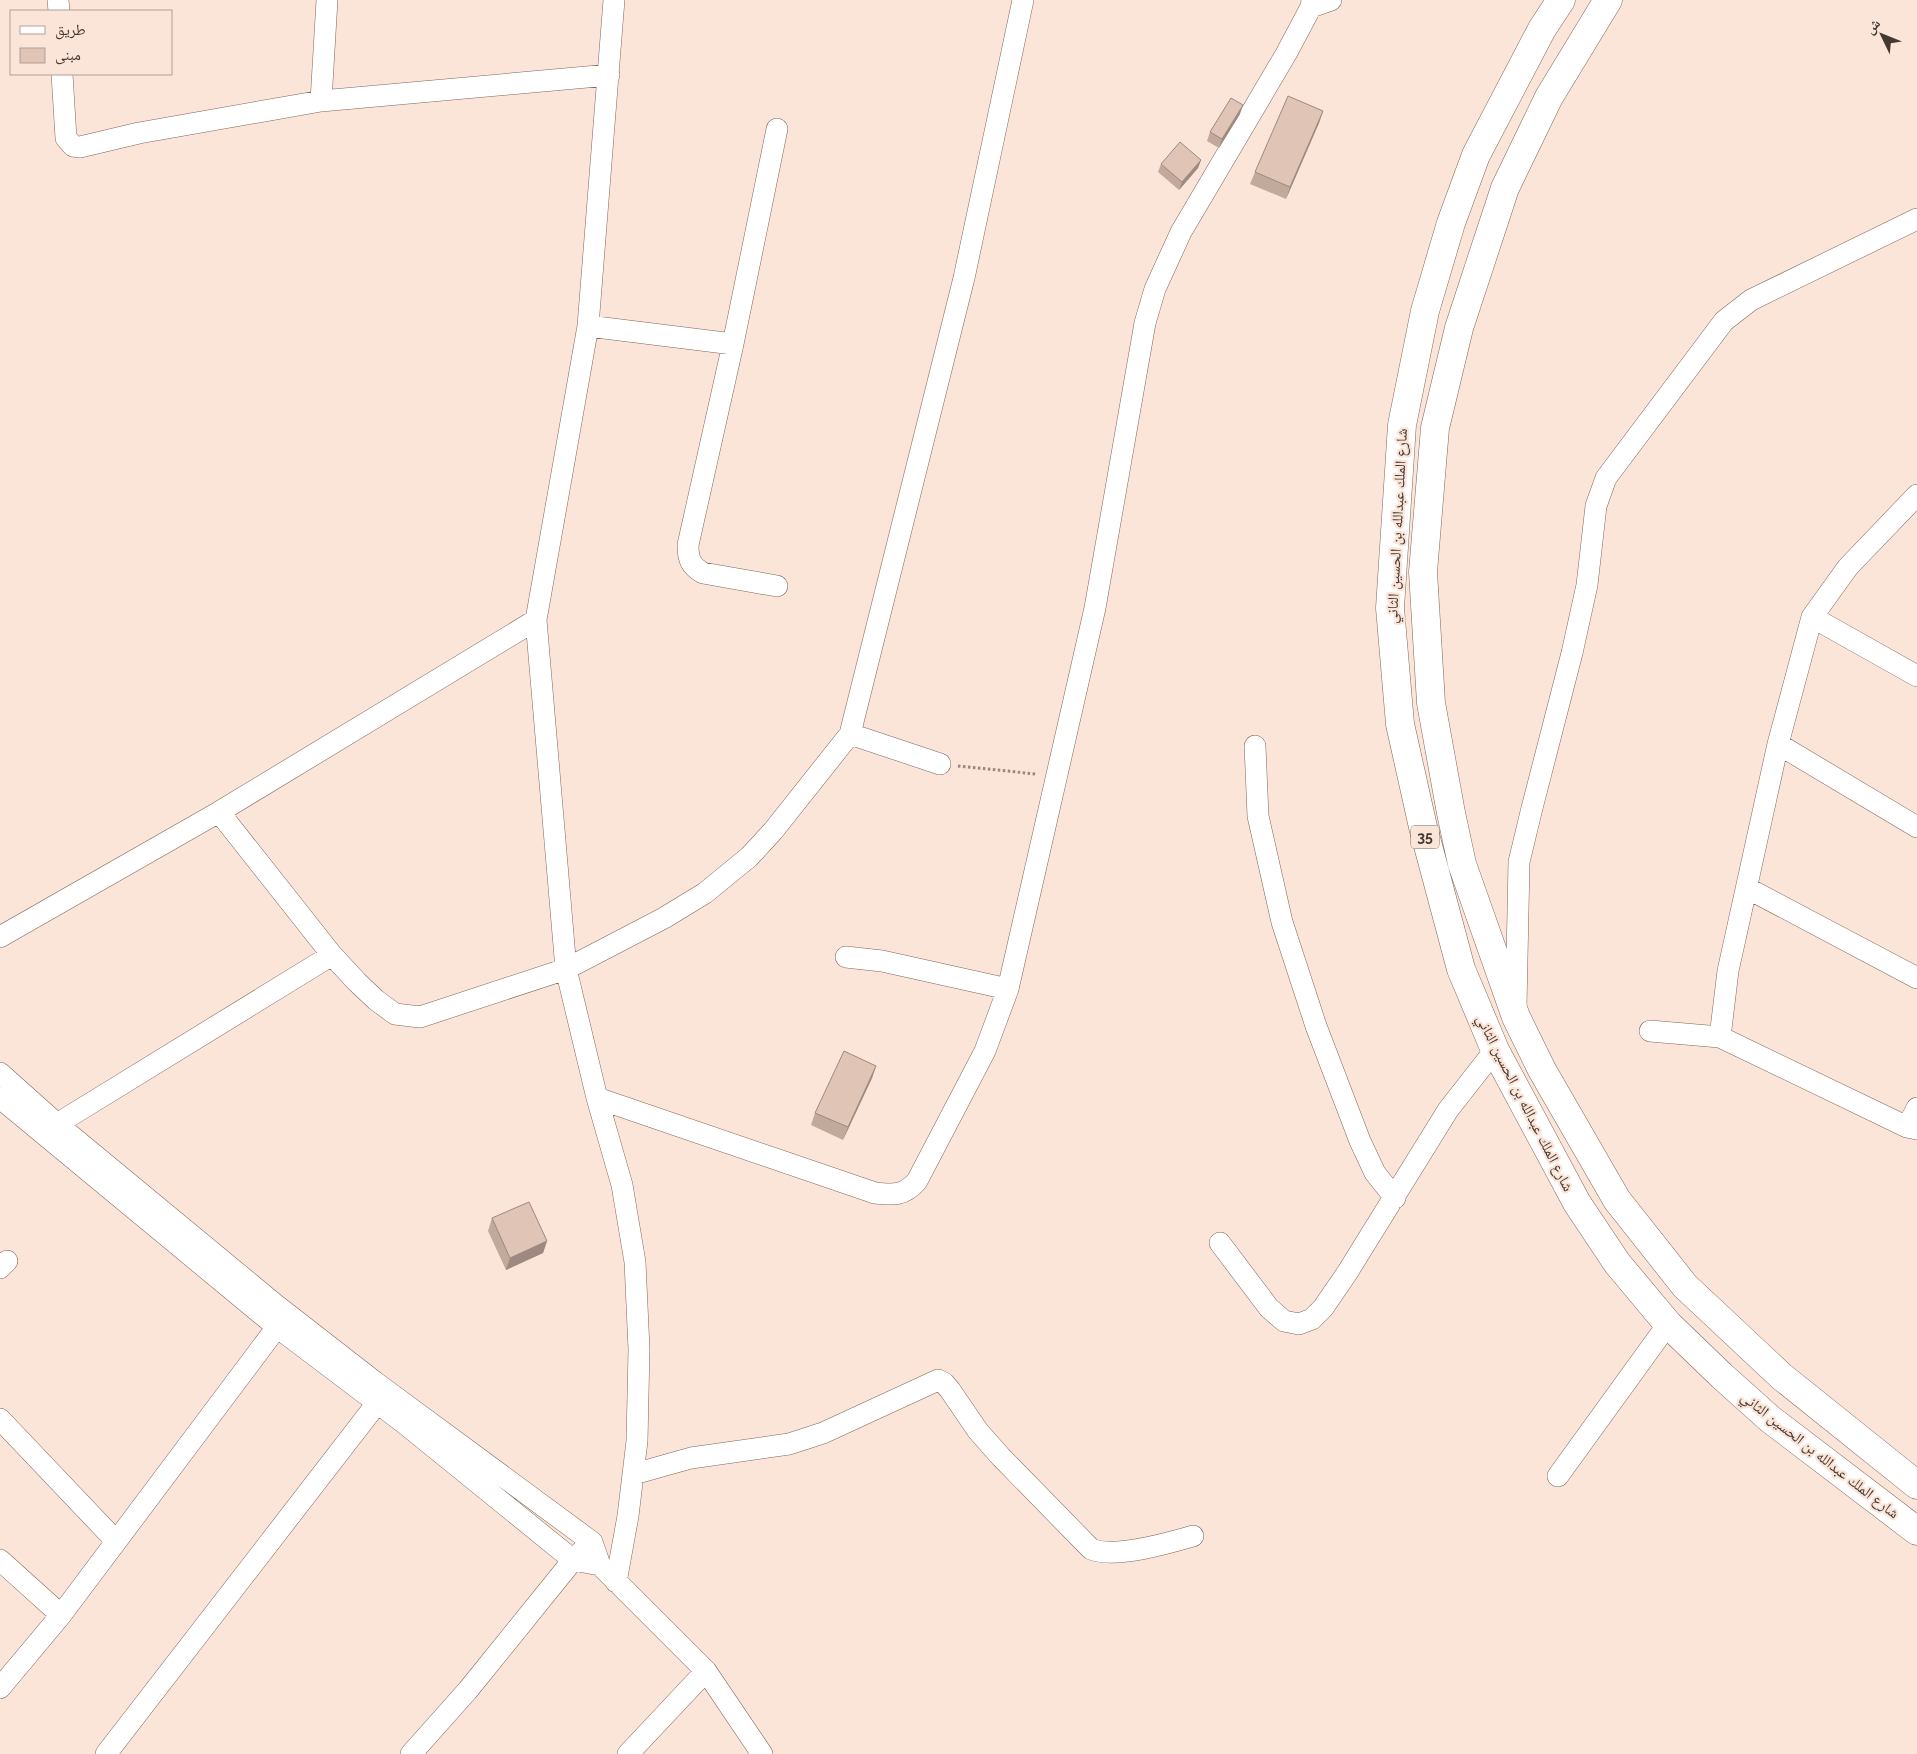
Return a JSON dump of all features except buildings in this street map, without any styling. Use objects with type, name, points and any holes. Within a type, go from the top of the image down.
[{"type":"highway","name":"شارع الملك عبدالله بن الحسين الثاني","points":[[1561,0],[1542,29],[1476,155],[1451,223],[1426,310],[1402,425],[1390,608],[1400,724],[1423,827],[1461,969],[1495,1050],[1577,1204],[1617,1263],[1668,1324],[1770,1420],[1917,1531]]},
{"type":"highway","name":"شارع الملك عبدالله بن الحسين الثاني","points":[[1608,0],[1549,97],[1505,188],[1459,328],[1435,428],[1423,572],[1431,703],[1451,813],[1462,864],[1516,1017],[1542,1070],[1617,1200],[1685,1286],[1781,1376],[1917,1485]]},
{"type":"street","points":[[321,101],[327,0]]},
{"type":"street","points":[[614,0],[588,326],[536,620],[566,969],[597,1098],[622,1185],[635,1262],[639,1359],[637,1441],[634,1474],[616,1582]]},
{"type":"street","points":[[219,812],[332,955],[357,982],[376,1000],[395,1014],[420,1017],[566,969],[681,908],[705,893],[749,856],[773,831],[850,734],[964,278],[1023,0]]},
{"type":"street","points":[[597,1098],[875,1193],[903,1194],[917,1181],[985,1052],[1008,989],[1095,608],[1145,322],[1155,289],[1181,232],[1318,2]]},
{"type":"street","points":[[62,75],[66,138],[74,146],[80,147],[139,133],[321,101],[609,74]]},
{"type":"street","points":[[777,130],[733,344],[688,545],[688,557],[693,567],[704,573],[777,586]]},
{"type":"street","points":[[1516,1017],[1519,862],[1572,653],[1587,585],[1596,506],[1606,478],[1724,321],[1751,300],[1917,219]]},
{"type":"street","points":[[588,326],[733,344]]},
{"type":"street","points":[[1720,1037],[1728,971],[1746,888],[1778,744],[1812,617],[1848,567],[1915,501]]},
{"type":"street","points":[[1812,617],[1917,676]]},
{"type":"street","points":[[0,937],[219,812],[536,620]]},
{"type":"street","points":[[850,734],[940,764]]},
{"type":"street","points":[[1778,744],[1917,827]]},
{"type":"street","points":[[1255,746],[1258,816],[1282,922],[1316,1026],[1360,1141],[1374,1173],[1395,1198]]},
{"type":"street","points":[[1746,888],[1917,978]]},
{"type":"street","points":[[57,1124],[332,955]]},
{"type":"street","points":[[846,957],[882,961],[1008,989]]},
{"type":"street","points":[[1650,1031],[1720,1037],[1912,1128],[1917,1108]]},
{"type":"street","points":[[1220,1243],[1269,1308],[1284,1321],[1299,1324],[1312,1318],[1323,1308],[1347,1273],[1448,1110],[1495,1050]]},
{"type":"street","points":[[1,1083],[57,1124],[276,1305],[383,1388],[592,1542],[600,1565],[706,1671],[762,1754]]},
{"type":"street","points":[[1,1083],[277,1327],[378,1402],[573,1560],[600,1565]]},
{"type":"street","points":[[1558,1476],[1668,1324]]},
{"type":"street","points":[[0,1688],[60,1615],[277,1327]]},
{"type":"street","points":[[634,1474],[691,1458],[789,1444],[823,1433],[938,1380],[944,1383],[950,1390],[978,1430],[1001,1457],[1091,1549],[1100,1553],[1110,1553],[1164,1545],[1194,1536]]},
{"type":"street","points":[[106,1754],[378,1402]]},
{"type":"street","points":[[0,1419],[115,1540]]},
{"type":"street","points":[[411,1754],[516,1632],[573,1560],[592,1542]]},
{"type":"street","points":[[0,1560],[60,1615]]},
{"type":"street","points":[[628,1754],[706,1671]]},
{"type":"path","points":[[940,764],[1056,776]]}]
